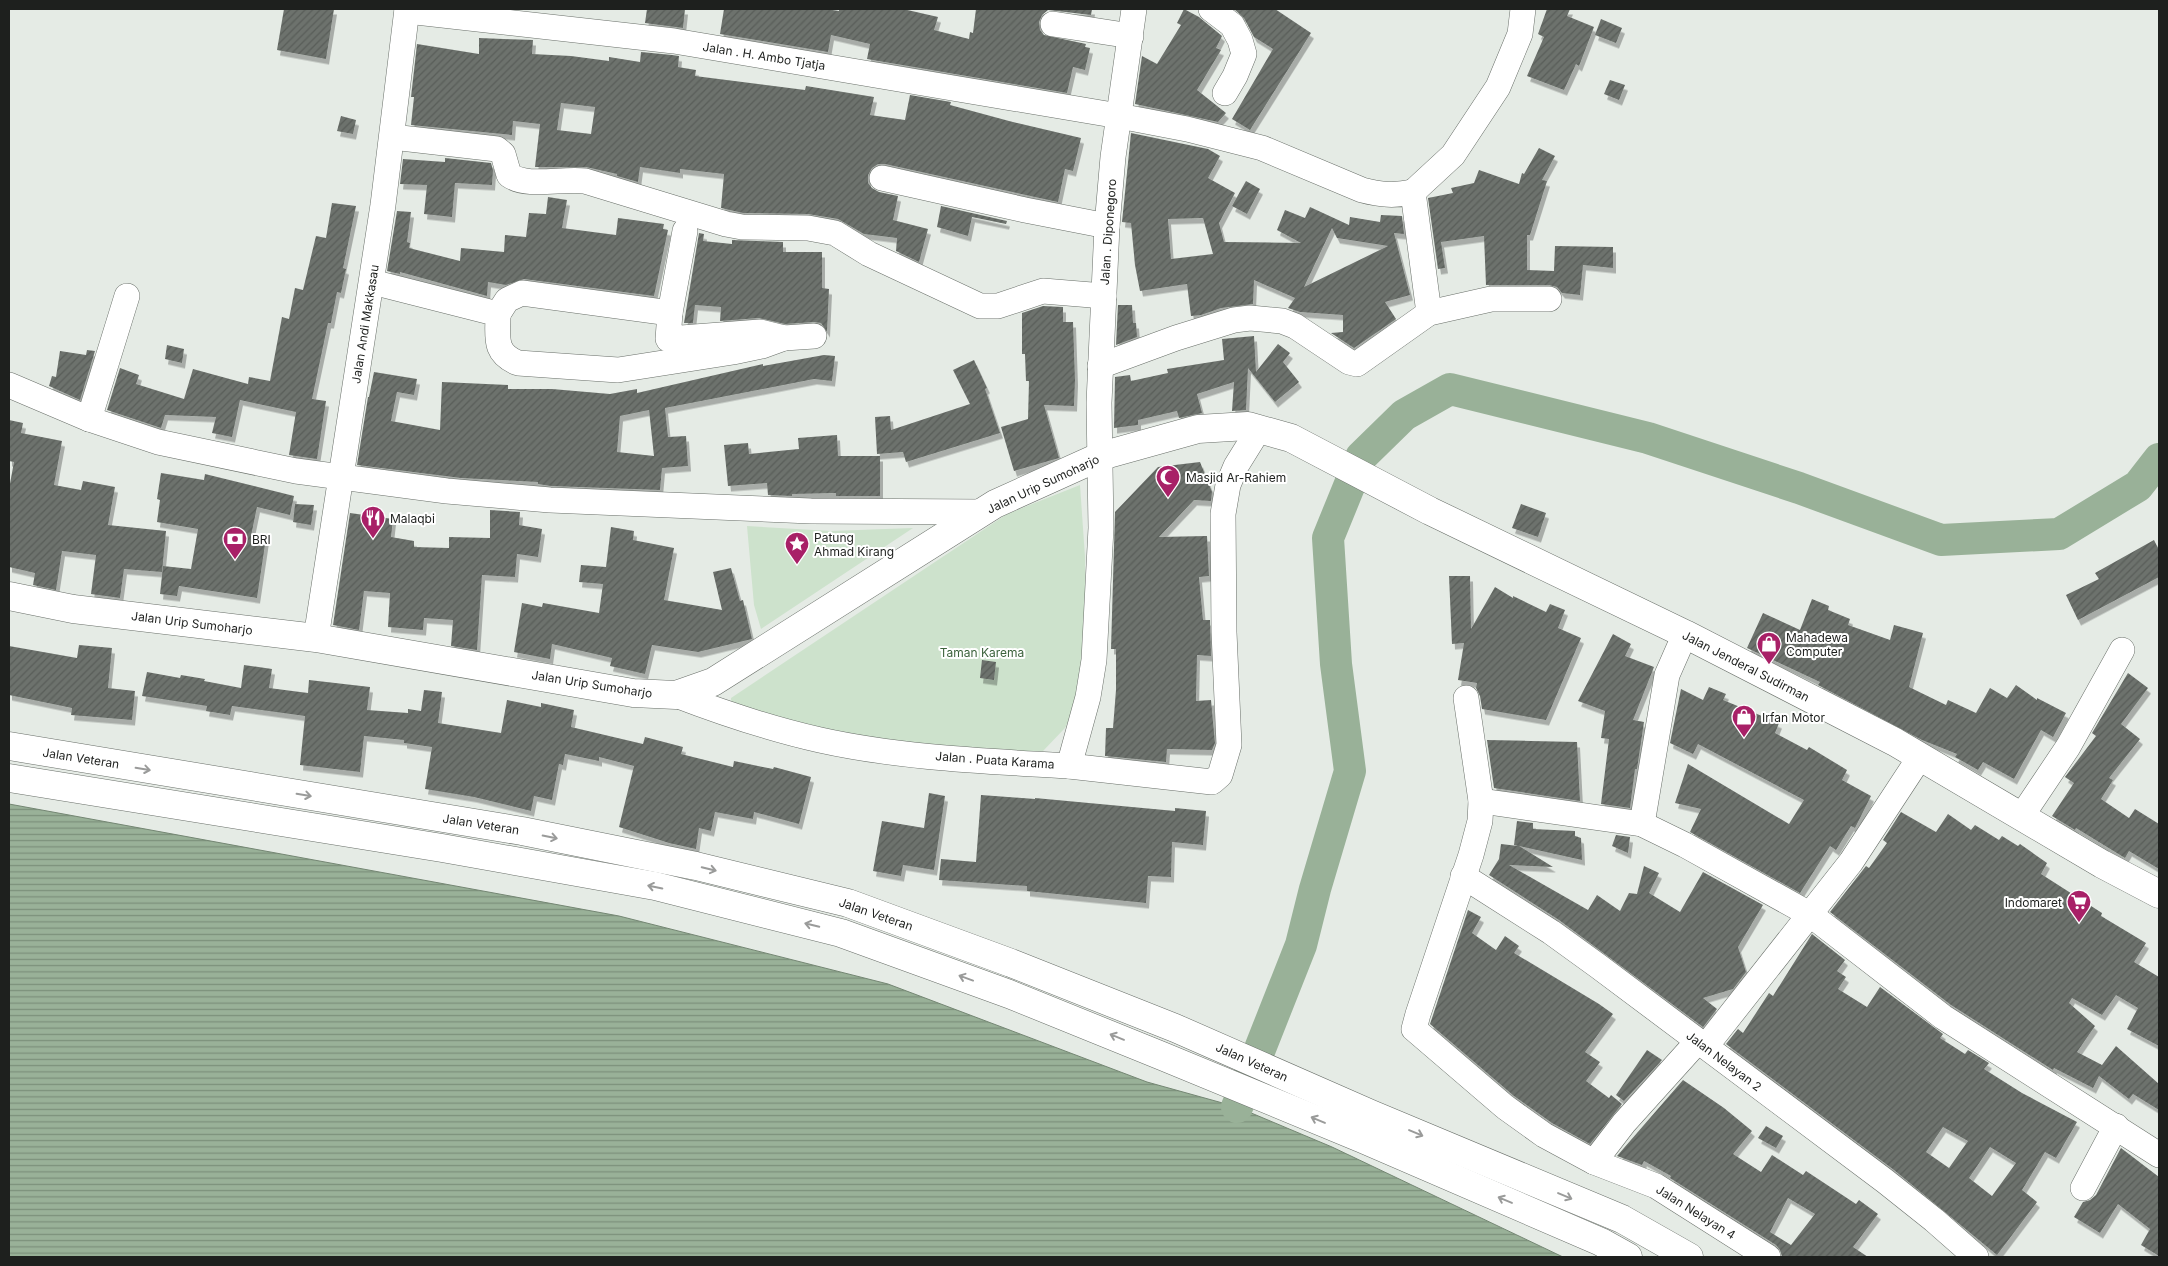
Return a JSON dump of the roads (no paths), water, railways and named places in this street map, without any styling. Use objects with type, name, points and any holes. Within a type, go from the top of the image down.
[{"type":"main road","name":"Jalan Urip Sumoharjo","points":[[9,596],[73,609],[316,638],[633,693],[676,695],[713,682],[995,504],[1101,456],[1198,429],[1248,426],[1291,438]]},
{"type":"main road","name":"Jalan Jenderal Sudirman","points":[[1291,438],[1430,511],[1685,634],[1895,742],[2102,864],[2159,894]]},
{"type":"main road","name":"Jalan Veteran","points":[[9,746],[522,831],[696,866],[848,903],[1175,1028],[1367,1127],[1628,1257]]},
{"type":"main road","name":"Jalan Veteran","points":[[9,778],[442,848],[655,886],[841,933],[1009,994],[1162,1056],[1367,1127],[1622,1220],[1689,1257]]},
{"type":"street","name":"Jalan . Diponegoro","points":[[1101,456],[1100,366],[1107,226],[1119,116],[1134,9]]},
{"type":"street","points":[[1211,9],[1232,25],[1240,40],[1244,54],[1226,93]]},
{"type":"street","points":[[1429,313],[1413,192],[1453,155],[1498,87],[1520,34],[1523,9]]},
{"type":"street","name":"Jalan . H. Ambo Tjatja","points":[[407,10],[674,41],[1119,116],[1187,129],[1262,148],[1354,186],[1379,194],[1395,195],[1413,192]]},
{"type":"street","name":"Jalan Andi Makkasau","points":[[316,638],[372,282],[407,10]]},
{"type":"street","points":[[1053,24],[1131,36]]},
{"type":"street","points":[[392,138],[497,149],[503,154],[509,175],[523,182],[571,179],[585,181],[726,224],[742,227],[808,228],[835,233],[869,254],[980,306],[998,306],[1043,291],[1104,296]]},
{"type":"street","points":[[882,178],[1107,226]]},
{"type":"street","points":[[670,350],[670,313],[685,231]]},
{"type":"street","points":[[372,282],[498,314]]},
{"type":"street","points":[[670,313],[522,293],[507,300],[498,314],[498,344],[505,356],[518,363],[618,370],[670,350],[760,332],[784,338],[814,336]]},
{"type":"street","points":[[89,419],[127,296]]},
{"type":"street","points":[[1100,366],[1176,338],[1234,320],[1250,318],[1282,321],[1295,326],[1349,362],[1358,364],[1429,313],[1491,298],[1549,299]]},
{"type":"street","points":[[9,385],[89,419],[158,442],[296,471],[447,491],[550,500],[812,511],[983,512]]},
{"type":"street","points":[[1068,766],[1212,782],[1220,775],[1229,746],[1224,632],[1223,514],[1228,485],[1236,466],[1259,429]]},
{"type":"street","name":"Jalan . Puata Karama","points":[[676,695],[740,719],[829,742],[881,751],[1068,766],[1088,697],[1094,660],[1101,528],[1101,456]]},
{"type":"street","points":[[1642,824],[1667,675],[1685,634]]},
{"type":"street","points":[[2021,817],[2068,746],[2122,650]]},
{"type":"street","points":[[1463,876],[1480,821],[1481,801],[1466,698]]},
{"type":"street","points":[[1594,1162],[1624,1123],[1702,1044],[1811,915],[1851,862],[1920,757]]},
{"type":"street","points":[[1481,801],[1642,824],[1693,849],[1811,915],[1943,1017],[2159,1155]]},
{"type":"street","name":"Jalan Nelayan 2","points":[[1463,876],[1551,932],[1702,1044],[1920,1209],[1976,1257]]},
{"type":"street","name":"Jalan Nelayan 4","points":[[1463,876],[1414,1029],[1505,1107],[1544,1135],[1594,1162],[1656,1186],[1768,1257]]},
{"type":"street","points":[[2083,1188],[2116,1126]]},
{"type":"waterway","points":[[1237,1107],[1301,945],[1315,889],[1350,771],[1336,664],[1328,538],[1361,457],[1404,415],[1450,389],[1648,438],[1799,488],[1941,540],[2059,534],[2138,486],[2159,459]]},
{"type":"place","name":"Masjid Ar-Rahiem","points":[[1168,498]]},
{"type":"place","name":"Malaqbi","points":[[373,539]]},
{"type":"place","name":"BRI","points":[[235,560]]},
{"type":"place","name":"Patung Ahmad Kirang","points":[[797,565]]},
{"type":"place","name":"Mahadewa Computer","points":[[1769,665]]},
{"type":"place","name":"Irfan Motor","points":[[1744,738]]},
{"type":"place","name":"Indomaret","points":[[2079,923]]},
{"type":"park label","name":"Taman Karema","points":[[982,652]]}]
